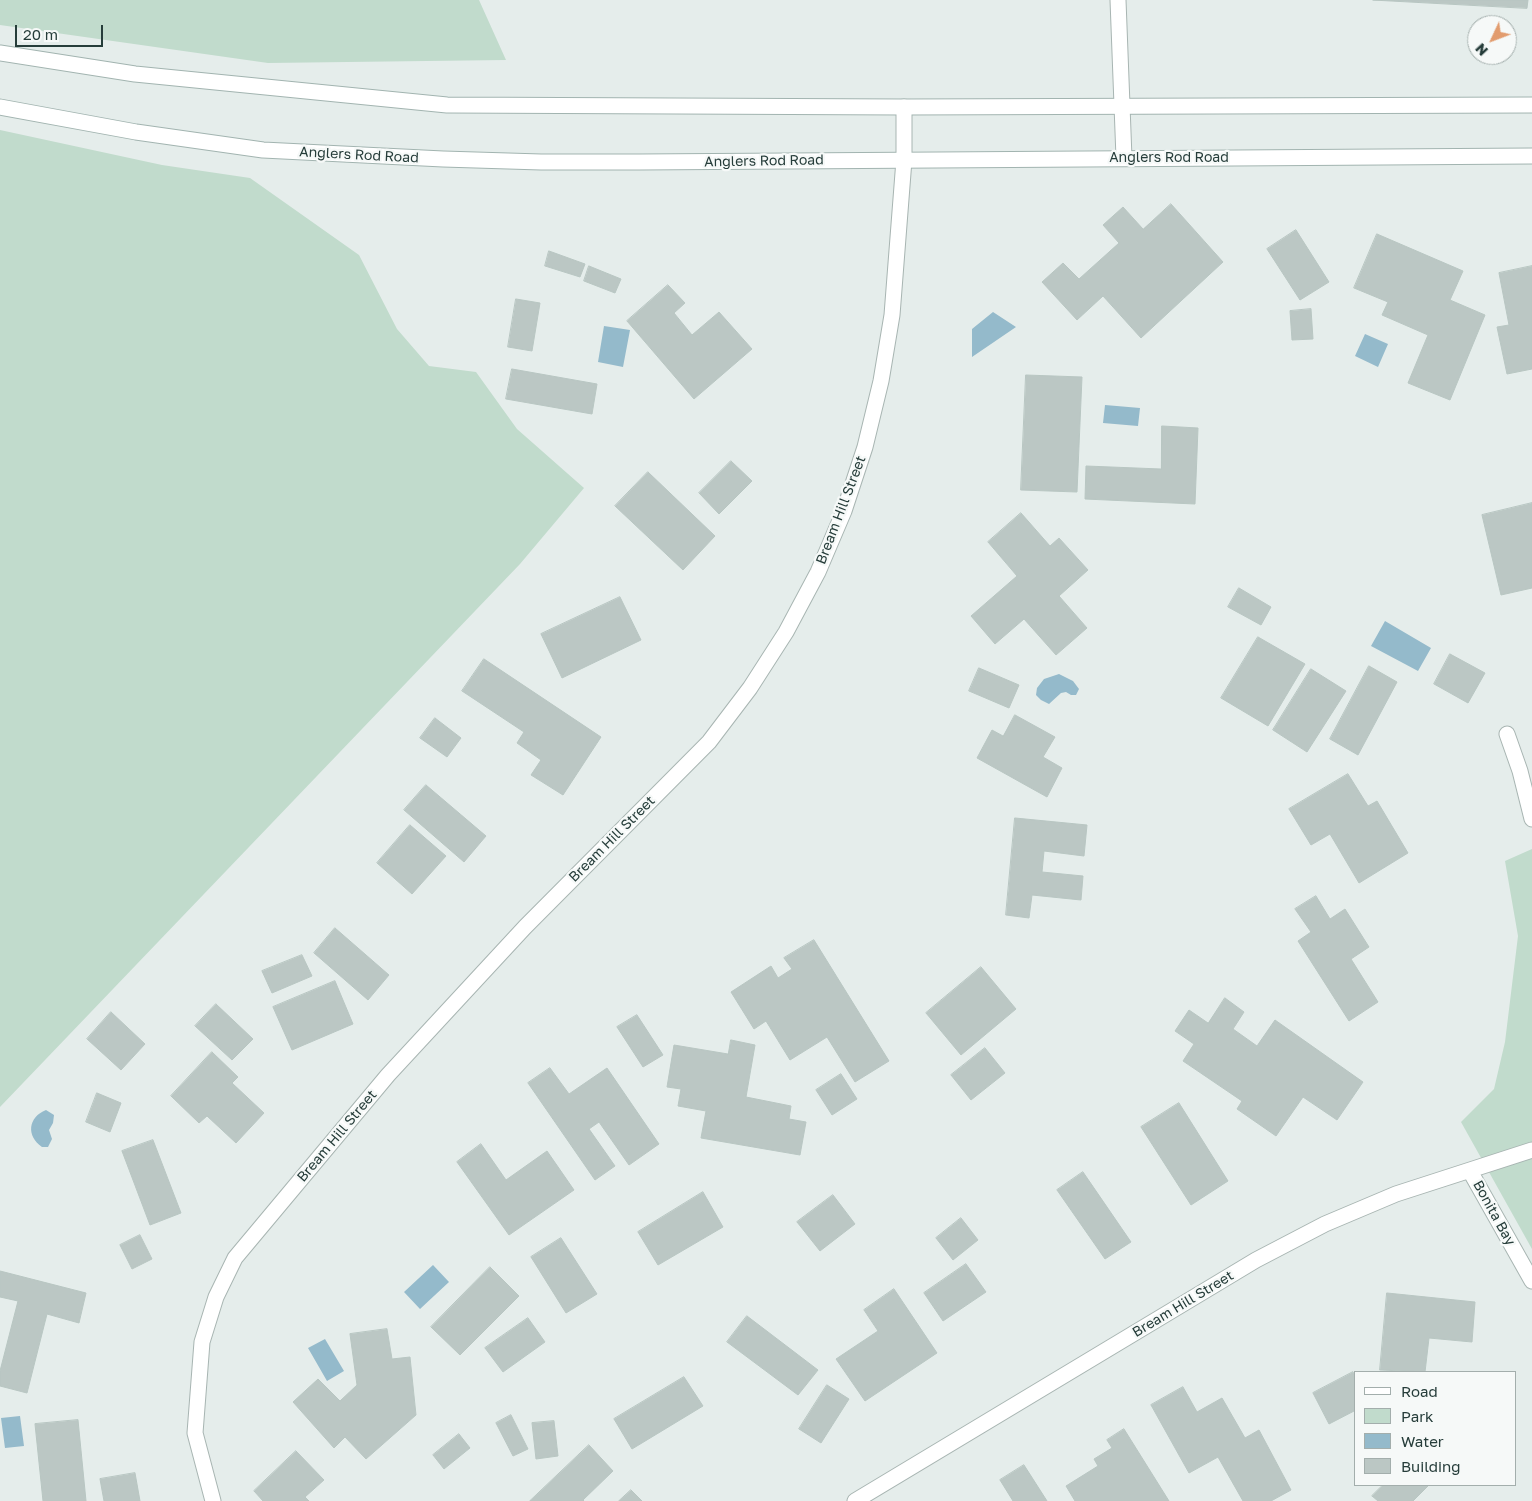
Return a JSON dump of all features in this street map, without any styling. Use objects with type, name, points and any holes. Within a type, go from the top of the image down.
[{"type":"street","points":[[1118,0],[1124,158]]},
{"type":"street","points":[[0,53],[135,74],[457,106],[1532,105]]},
{"type":"street","name":"Anglers Rod Road","points":[[0,107],[136,132],[263,150],[443,159],[541,162],[1532,156]]},
{"type":"street","name":"Bream Hill Street","points":[[213,1501],[195,1433],[202,1342],[216,1297],[236,1258],[328,1145],[524,927],[709,742],[755,680],[786,632],[818,572],[844,511],[865,446],[881,381],[892,314],[904,160],[904,107]]},
{"type":"street","points":[[1507,734],[1520,771],[1532,819]]},
{"type":"street","name":"Bream Hill Street","points":[[855,1501],[1256,1260],[1325,1224],[1396,1194],[1532,1150]]},
{"type":"street","name":"Bonita Bay","points":[[1470,1171],[1532,1280]]},
{"type":"green space","points":[[0,0],[479,0],[506,60],[268,63],[0,25]]},
{"type":"green space","points":[[0,130],[162,165],[250,178],[359,255],[397,329],[429,366],[476,372],[517,429],[584,488],[520,564],[0,1107]]},
{"type":"green space","points":[[1532,849],[1532,1249],[1461,1122],[1494,1089],[1505,1042],[1518,936],[1505,861]]},
{"type":"water","points":[[993,312],[1016,327],[972,357],[972,329]]},
{"type":"water","points":[[604,326],[630,330],[623,367],[598,362]]},
{"type":"water","points":[[1365,334],[1388,344],[1378,367],[1355,356]]},
{"type":"water","points":[[1105,405],[1140,408],[1138,426],[1103,423]]},
{"type":"water","points":[[1385,621],[1431,648],[1418,671],[1371,646]]},
{"type":"water","points":[[1059,674],[1073,681],[1079,689],[1076,695],[1066,692],[1061,693],[1049,704],[1041,700],[1036,695],[1037,688],[1044,679]]},
{"type":"water","points":[[46,1110],[54,1115],[53,1123],[49,1130],[52,1139],[48,1147],[42,1147],[33,1138],[31,1127],[36,1117]]},
{"type":"water","points":[[433,1265],[449,1282],[420,1309],[404,1292]]},
{"type":"water","points":[[325,1339],[344,1371],[327,1381],[308,1348]]},
{"type":"water","points":[[20,1416],[24,1446],[5,1448],[1,1418]]},
{"type":"building","points":[[1373,0],[1528,0],[1527,8]]},
{"type":"building","points":[[1171,204],[1223,262],[1141,338],[1103,296],[1077,320],[1042,282],[1063,263],[1079,279],[1119,243],[1103,225],[1123,207],[1143,229]]},
{"type":"building","points":[[1296,230],[1329,282],[1300,300],[1267,249]]},
{"type":"building","points":[[1377,234],[1463,271],[1450,300],[1485,315],[1450,400],[1408,383],[1428,335],[1382,315],[1388,302],[1354,288]]},
{"type":"building","points":[[549,251],[585,264],[580,277],[545,266]]},
{"type":"building","points":[[589,266],[621,279],[615,293],[584,281]]},
{"type":"building","points":[[1532,266],[1532,369],[1507,374],[1497,327],[1509,325],[1499,273]]},
{"type":"building","points":[[668,285],[685,303],[674,313],[692,335],[719,312],[752,349],[694,399],[627,321]]},
{"type":"building","points":[[516,299],[540,303],[532,351],[508,347]]},
{"type":"building","points":[[1311,309],[1313,339],[1292,340],[1290,311]]},
{"type":"building","points":[[512,369],[597,384],[592,414],[506,399]]},
{"type":"building","points":[[1026,375],[1082,377],[1077,492],[1021,490]]},
{"type":"building","points":[[1162,426],[1198,428],[1195,504],[1085,499],[1086,466],[1161,469]]},
{"type":"building","points":[[731,461],[752,481],[719,514],[699,493]]},
{"type":"building","points":[[648,472],[715,536],[683,570],[615,506]]},
{"type":"building","points":[[1532,503],[1532,588],[1501,595],[1482,515]]},
{"type":"building","points":[[1021,513],[1050,546],[1059,538],[1088,570],[1059,596],[1087,628],[1056,655],[1024,619],[995,644],[971,616],[1017,576],[988,542]]},
{"type":"building","points":[[1239,588],[1271,607],[1261,625],[1228,607]]},
{"type":"building","points":[[620,597],[641,640],[562,678],[541,634]]},
{"type":"building","points":[[1258,637],[1305,664],[1268,726],[1221,698]]},
{"type":"building","points":[[1450,654],[1485,673],[1468,703],[1434,684]]},
{"type":"building","points":[[484,659],[601,737],[563,795],[531,775],[541,760],[517,743],[524,732],[462,691]]},
{"type":"building","points":[[1369,666],[1397,682],[1358,755],[1330,739]]},
{"type":"building","points":[[979,668],[1019,685],[1009,708],[969,691]]},
{"type":"building","points":[[1311,669],[1346,691],[1307,752],[1273,730]]},
{"type":"building","points":[[1015,715],[1055,737],[1043,757],[1062,768],[1047,797],[977,758],[992,730],[1003,736]]},
{"type":"building","points":[[435,718],[461,738],[447,757],[420,738]]},
{"type":"building","points":[[1348,774],[1368,806],[1377,801],[1408,853],[1359,883],[1330,834],[1311,845],[1289,809]]},
{"type":"building","points":[[426,785],[486,836],[464,862],[404,810]]},
{"type":"building","points":[[1015,818],[1087,825],[1084,856],[1044,851],[1042,872],[1083,876],[1081,900],[1032,895],[1029,918],[1006,915]]},
{"type":"building","points":[[410,825],[446,856],[412,894],[377,863]]},
{"type":"building","points":[[1316,896],[1330,919],[1345,909],[1369,947],[1351,959],[1378,1002],[1349,1021],[1298,941],[1311,932],[1295,909]]},
{"type":"building","points":[[335,928],[389,975],[368,1000],[314,953]]},
{"type":"building","points":[[814,940],[889,1061],[855,1082],[827,1037],[790,1060],[766,1021],[754,1029],[731,992],[771,966],[778,978],[792,969],[784,958]]},
{"type":"building","points":[[302,955],[312,976],[272,993],[262,971]]},
{"type":"building","points":[[981,967],[1016,1009],[961,1055],[926,1013]]},
{"type":"building","points":[[335,981],[353,1024],[292,1050],[273,1007]]},
{"type":"building","points":[[1225,998],[1244,1012],[1233,1029],[1257,1046],[1275,1020],[1363,1082],[1337,1120],[1303,1097],[1276,1136],[1237,1109],[1242,1101],[1183,1061],[1194,1044],[1175,1031],[1189,1010],[1208,1023]]},
{"type":"building","points":[[216,1004],[253,1039],[232,1060],[195,1026]]},
{"type":"building","points":[[111,1012],[145,1044],[121,1070],[87,1039]]},
{"type":"building","points":[[637,1015],[663,1055],[643,1067],[617,1027]]},
{"type":"building","points":[[731,1040],[755,1045],[746,1097],[791,1106],[789,1119],[806,1122],[800,1155],[701,1138],[706,1111],[678,1106],[681,1089],[667,1087],[674,1045],[728,1054]]},
{"type":"building","points":[[985,1048],[1005,1073],[971,1100],[951,1075]]},
{"type":"building","points":[[212,1052],[238,1077],[232,1083],[264,1113],[236,1143],[207,1116],[199,1123],[171,1096]]},
{"type":"building","points":[[550,1068],[569,1094],[607,1068],[659,1144],[629,1165],[599,1122],[589,1129],[615,1166],[595,1180],[528,1083]]},
{"type":"building","points":[[841,1074],[857,1099],[832,1115],[816,1090]]},
{"type":"building","points":[[97,1093],[121,1103],[110,1132],[86,1122]]},
{"type":"building","points":[[1179,1103],[1228,1181],[1191,1205],[1141,1127]]},
{"type":"building","points":[[153,1140],[181,1213],[150,1225],[122,1151]]},
{"type":"building","points":[[481,1144],[506,1180],[547,1151],[574,1190],[509,1235],[457,1162]]},
{"type":"building","points":[[1083,1172],[1131,1242],[1105,1259],[1057,1190]]},
{"type":"building","points":[[703,1192],[723,1227],[658,1265],[638,1232]]},
{"type":"building","points":[[833,1195],[855,1224],[820,1251],[797,1222]]},
{"type":"building","points":[[961,1218],[978,1240],[953,1260],[936,1238]]},
{"type":"building","points":[[140,1235],[152,1259],[132,1269],[120,1245]]},
{"type":"building","points":[[561,1238],[597,1294],[566,1313],[531,1257]]},
{"type":"building","points":[[966,1264],[986,1292],[943,1321],[924,1293]]},
{"type":"building","points":[[490,1267],[519,1296],[460,1355],[431,1327]]},
{"type":"building","points":[[0,1271],[86,1293],[79,1323],[47,1314],[27,1393],[0,1386],[0,1371],[18,1301],[0,1297]]},
{"type":"building","points":[[894,1289],[937,1353],[865,1401],[836,1359],[878,1331],[864,1310]]},
{"type":"building","points":[[1387,1293],[1475,1302],[1472,1342],[1429,1338],[1425,1371],[1380,1370]]},
{"type":"building","points":[[747,1316],[818,1370],[798,1395],[727,1342]]},
{"type":"building","points":[[528,1318],[545,1342],[503,1372],[485,1348]]},
{"type":"building","points":[[387,1329],[392,1359],[410,1357],[416,1415],[366,1459],[345,1437],[334,1448],[293,1402],[318,1379],[340,1401],[357,1385],[350,1334]]},
{"type":"building","points":[[1353,1372],[1354,1374],[1354,1411],[1329,1424],[1313,1393]]},
{"type":"building","points":[[684,1377],[703,1406],[632,1449],[614,1419]]},
{"type":"building","points":[[827,1385],[849,1399],[821,1443],[799,1429]]},
{"type":"building","points":[[1183,1387],[1197,1412],[1222,1398],[1245,1438],[1259,1430],[1291,1490],[1271,1501],[1243,1501],[1218,1457],[1189,1473],[1151,1405]]},
{"type":"building","points":[[511,1415],[528,1449],[513,1456],[496,1423]]},
{"type":"building","points":[[78,1420],[86,1501],[43,1501],[35,1424]]},
{"type":"building","points":[[554,1421],[558,1456],[536,1459],[532,1423]]},
{"type":"building","points":[[1124,1429],[1169,1501],[1075,1501],[1066,1486],[1098,1466],[1094,1459],[1112,1448],[1107,1440]]},
{"type":"building","points":[[459,1434],[470,1448],[444,1469],[433,1455]]},
{"type":"building","points":[[589,1445],[613,1471],[584,1501],[530,1501]]},
{"type":"building","points":[[296,1451],[324,1480],[305,1497],[309,1501],[263,1501],[254,1491]]},
{"type":"building","points":[[1024,1465],[1047,1501],[1013,1501],[1000,1480]]},
{"type":"building","points":[[135,1473],[140,1501],[104,1501],[100,1479]]},
{"type":"building","points":[[1382,1486],[1428,1486],[1413,1501],[1378,1501],[1372,1496]]},
{"type":"building","points":[[631,1490],[642,1501],[619,1501]]}]
